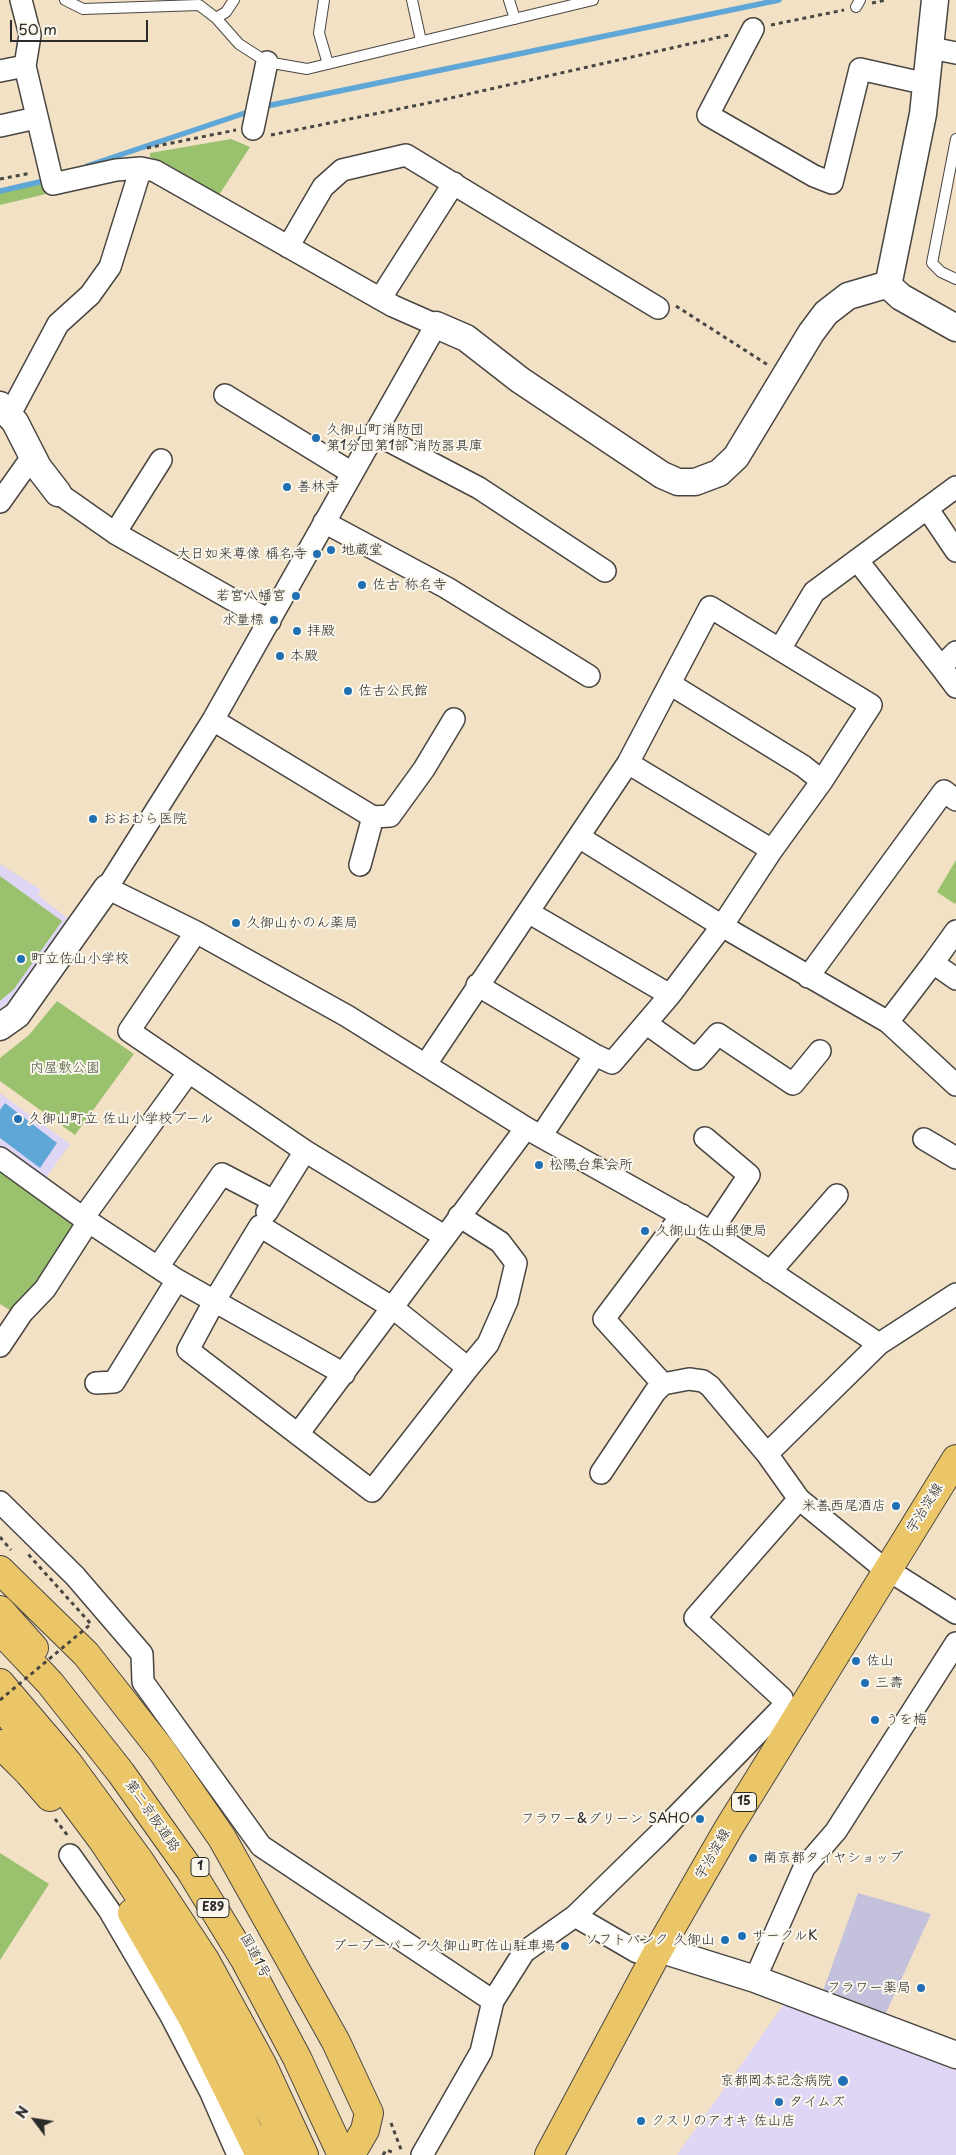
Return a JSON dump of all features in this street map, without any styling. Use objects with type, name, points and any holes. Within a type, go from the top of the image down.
[{"type":"main road","name":"宇治淀線","points":[[549,2155],[659,1949],[728,1828],[790,1710],[887,1570],[956,1459]]},
{"type":"main road","points":[[0,1570],[86,1654],[162,1751],[222,1838],[336,2042],[368,2113],[365,2130],[348,2155]]},
{"type":"main road","name":"国道1号","points":[[0,1610],[84,1705],[184,1842],[251,1945],[348,2155]]},
{"type":"main road","name":"第二京阪道路","points":[[0,1630],[50,1683],[121,1773],[190,1870],[245,1960],[348,2155]]},
{"type":"main road","name":"E89","points":[[0,1683],[68,1763],[139,1860],[205,1960],[263,2066],[304,2155]]},
{"type":"main road","points":[[0,1702],[104,1841],[204,1993],[266,2104],[288,2155]]},
{"type":"main road","points":[[0,1744],[29,1773],[72,1822],[132,1914],[193,2018],[252,2154]]},
{"type":"street","points":[[22,0],[30,35],[25,66],[53,184],[116,170],[143,159]]},
{"type":"street","points":[[889,284],[927,84],[935,0]]},
{"type":"street","points":[[753,29],[708,115],[814,176],[832,184],[860,69],[927,84]]},
{"type":"street","points":[[931,48],[956,53]]},
{"type":"street","points":[[253,128],[267,62]]},
{"type":"street","points":[[0,71],[25,66]]},
{"type":"street","points":[[0,126],[36,118]]},
{"type":"street","points":[[288,247],[323,187],[342,170],[406,155],[658,308]]},
{"type":"street","points":[[143,159],[166,176],[380,299],[466,338],[520,380],[662,476],[678,482],[704,480],[728,466],[736,457],[814,327],[832,306],[848,296],[889,284]]},
{"type":"street","points":[[143,159],[110,267],[90,295],[58,324],[5,410],[32,457],[58,493],[115,533],[270,620]]},
{"type":"street","points":[[380,299],[454,183]]},
{"type":"street","points":[[889,284],[901,297],[956,328]]},
{"type":"street","points":[[0,1027],[17,1016],[107,888],[213,720],[436,325]]},
{"type":"street","points":[[225,395],[352,473]]},
{"type":"street","points":[[374,433],[479,488],[605,572]]},
{"type":"street","points":[[0,502],[32,457]]},
{"type":"street","points":[[115,533],[161,460]]},
{"type":"street","points":[[780,649],[814,592],[956,487]]},
{"type":"street","points":[[927,508],[956,552]]},
{"type":"street","points":[[324,522],[447,588],[589,676]]},
{"type":"street","points":[[857,560],[949,659],[956,687]]},
{"type":"street","points":[[426,1064],[477,985],[628,762],[710,607],[871,704],[822,781],[772,850],[722,926],[647,1024],[612,1063],[595,1055],[477,985]]},
{"type":"street","points":[[670,684],[803,766],[822,781]]},
{"type":"street","points":[[213,720],[373,817],[390,816],[424,769],[454,719]]},
{"type":"street","points":[[628,762],[772,850]]},
{"type":"street","points":[[808,977],[944,791],[956,800]]},
{"type":"street","points":[[360,865],[373,817]]},
{"type":"street","points":[[579,837],[722,926],[888,1022],[956,1085]]},
{"type":"street","points":[[107,888],[196,932],[346,1016],[533,1132],[711,1232],[879,1344]]},
{"type":"street","points":[[528,912],[670,995]]},
{"type":"street","points":[[888,1022],[956,931]]},
{"type":"street","points":[[196,932],[129,1031],[306,1151],[444,1236]]},
{"type":"street","points":[[933,963],[956,979]]},
{"type":"street","points":[[647,1024],[696,1059],[718,1034],[793,1084],[820,1051]]},
{"type":"street","points":[[298,1434],[393,1308],[459,1216],[533,1132],[595,1055]]},
{"type":"street","points":[[0,1346],[22,1313],[45,1289],[85,1220],[188,1072]]},
{"type":"street","points":[[705,1138],[749,1175],[711,1232]]},
{"type":"street","points":[[924,1139],[954,1152]]},
{"type":"street","points":[[306,1151],[214,1300],[188,1350],[372,1491],[488,1344],[507,1301],[516,1263],[500,1242],[459,1216]]},
{"type":"street","points":[[0,1158],[85,1220],[177,1280],[344,1374]]},
{"type":"street","points":[[158,1267],[222,1174],[274,1201]]},
{"type":"street","points":[[770,1272],[837,1195]]},
{"type":"street","points":[[663,1384],[604,1319],[682,1215]]},
{"type":"street","points":[[260,1226],[393,1308],[468,1368]]},
{"type":"street","points":[[96,1383],[114,1382],[177,1280]]},
{"type":"street","points":[[767,1454],[879,1344],[956,1294]]},
{"type":"street","points":[[601,1473],[663,1384],[688,1379],[703,1381],[710,1386],[767,1454],[799,1499],[887,1570],[953,1604]]},
{"type":"street","points":[[419,2150],[481,2052],[491,2010],[524,1952],[575,1916],[790,1710],[782,1698],[695,1618],[799,1499]]},
{"type":"street","points":[[0,1502],[75,1576],[142,1654],[143,1682],[260,1846],[491,2010]]},
{"type":"street","points":[[755,1979],[804,1868],[836,1831],[956,1643]]},
{"type":"street","points":[[70,1855],[109,1910],[171,2016],[211,2093],[252,2154]]},
{"type":"street","points":[[575,1916],[637,1952],[659,1949],[755,1979],[956,2055]]},
{"type":"street","points":[[252,2154],[268,2120],[266,2104]]},
{"type":"lane","points":[[65,0],[83,10],[156,3],[199,5],[216,18],[239,44],[267,62],[307,69],[593,0]]},
{"type":"lane","points":[[216,18],[226,12],[234,0]]},
{"type":"lane","points":[[324,0],[319,33],[328,64]]},
{"type":"lane","points":[[412,0],[421,41]]},
{"type":"lane","points":[[508,0],[515,19]]},
{"type":"lane","points":[[956,139],[932,263],[941,272],[956,279]]},
{"type":"path","points":[[143,159],[228,131],[253,128],[272,136],[433,102],[858,4],[886,0]]},
{"type":"path","points":[[0,179],[36,172]]},
{"type":"path","points":[[658,308],[675,306],[785,376]]},
{"type":"path","points":[[0,1702],[91,1624],[27,1553]]},
{"type":"path","points":[[383,2155],[386,2150],[394,2155]]},
{"type":"shaded area","name":"町立佐山小学校","points":[[0,864],[41,890],[38,895],[70,920],[15,997],[0,1009]]},
{"type":"shaded area","name":"久御山町立 佐山小学校プール","points":[[0,1093],[70,1144],[43,1182],[0,1149]]},
{"type":"shaded area","points":[[858,1893],[931,1914],[885,2015],[823,1991]]},
{"type":"shaded area","name":"京都岡本記念病院","points":[[784,2004],[956,2070],[956,2155],[677,2155]]},
{"type":"green space","points":[[231,139],[250,147],[219,195],[167,164],[150,157],[150,153]]},
{"type":"green space","points":[[43,183],[46,194],[0,205],[0,193]]},
{"type":"green space","points":[[956,860],[956,902],[955,904],[937,892]]},
{"type":"green space","name":"町立佐山小学校","points":[[0,876],[62,921],[14,989],[0,1001]]},
{"type":"green space","name":"内屋敷公園","points":[[57,1001],[134,1054],[75,1135],[0,1081],[0,1058],[29,1035]]},
{"type":"green space","points":[[0,1167],[77,1224],[16,1314],[0,1304]]},
{"type":"green space","points":[[0,1853],[49,1884],[0,1960]]},
{"type":"water","points":[[5,1103],[57,1143],[40,1168],[0,1138],[0,1110]]},
{"type":"waterway","points":[[262,107],[779,0]]},
{"type":"waterway","points":[[87,166],[251,111]]},
{"type":"waterway","points":[[0,191],[48,180]]},
{"type":"place","name":"久御山町消防団 第1分団第1部 消防器具庫","points":[[316,438]]},
{"type":"place","name":"善林寺","points":[[287,487]]},
{"type":"place","name":"地蔵堂","points":[[331,550]]},
{"type":"place","name":"大日如来尊像 稱名寺","points":[[317,554]]},
{"type":"place","name":"佐古 称名寺","points":[[362,585]]},
{"type":"place","name":"若宮八幡宮","points":[[296,596]]},
{"type":"place","name":"水量標","points":[[274,620]]},
{"type":"place","name":"拝殿","points":[[297,631]]},
{"type":"place","name":"本殿","points":[[280,656]]},
{"type":"place","name":"佐古公民館","points":[[348,691]]},
{"type":"place","name":"おおむら医院","points":[[93,819]]},
{"type":"place","name":"久御山かのん薬局","points":[[236,923]]},
{"type":"place","name":"町立佐山小学校","points":[[21,959]]},
{"type":"place","name":"久御山町立 佐山小学校プール","points":[[18,1119]]},
{"type":"place","name":"松陽台集会所","points":[[539,1165]]},
{"type":"place","name":"久御山佐山郵便局","points":[[645,1231]]},
{"type":"place","name":"米善西尾酒店","points":[[896,1506]]},
{"type":"place","name":"佐山","points":[[856,1661]]},
{"type":"place","name":"三壽","points":[[865,1683]]},
{"type":"place","name":"うを梅","points":[[875,1720]]},
{"type":"place","name":"フラワー&グリーン SAHO","points":[[700,1819]]},
{"type":"place","name":"南京都タイヤショップ","points":[[753,1858]]},
{"type":"place","name":"サークルK","points":[[742,1936]]},
{"type":"place","name":"ソフトバンク 久御山","points":[[725,1940]]},
{"type":"place","name":"ブーブーパーク久御山町佐山駐車場","points":[[565,1946]]},
{"type":"place","name":"フラワー薬局","points":[[921,1988]]},
{"type":"place","name":"京都岡本記念病院","points":[[843,2081]]},
{"type":"place","name":"タイムズ","points":[[779,2102]]},
{"type":"place","name":"クスリのアオキ 佐山店","points":[[641,2121]]}]
